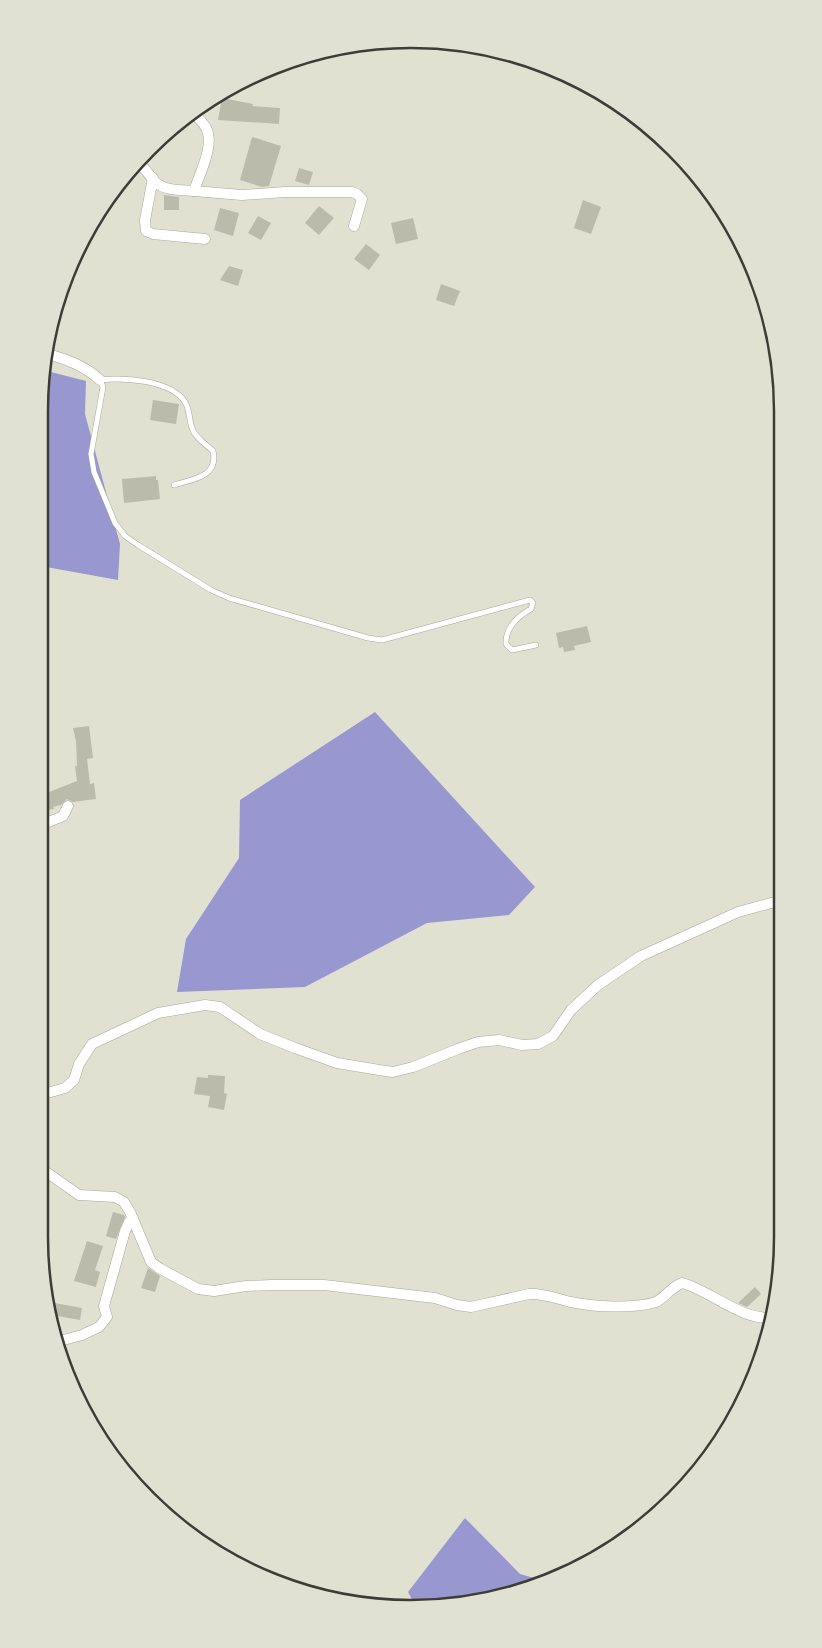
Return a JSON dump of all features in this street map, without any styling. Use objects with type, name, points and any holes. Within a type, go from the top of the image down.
[{"type":"street","points":[[194,191],[207,154],[209,142],[207,130],[197,118]]},
{"type":"street","points":[[143,166],[153,178],[164,187],[194,191],[242,195],[285,192],[352,192],[358,194],[362,199],[354,226]]},
{"type":"street","points":[[153,178],[145,220],[146,231],[153,234],[205,239]]},
{"type":"street","points":[[52,356],[91,371],[100,380]]},
{"type":"street","points":[[48,822],[63,816],[68,806]]},
{"type":"street","points":[[48,1092],[65,1088],[74,1080],[79,1064],[92,1044],[158,1013],[205,1004],[220,1007],[260,1034],[294,1048],[337,1063],[393,1072],[413,1067],[478,1042],[499,1040],[522,1045],[538,1044],[553,1036],[571,1010],[598,985],[641,956],[738,912],[774,902]]},
{"type":"street","points":[[48,1173],[80,1195],[114,1197],[124,1202],[151,1262],[189,1286],[203,1290],[214,1291],[272,1284],[324,1285],[435,1298],[456,1305],[471,1307],[529,1294],[538,1294],[606,1307],[652,1304],[662,1299],[676,1285],[682,1283],[749,1314],[766,1317]]},
{"type":"street","points":[[63,1340],[82,1335],[99,1327],[107,1317],[104,1306],[125,1231],[129,1222],[133,1219]]},
{"type":"lane","points":[[174,485],[201,476],[211,470],[214,464],[212,451],[196,436],[192,429],[186,403],[168,389],[150,383],[121,378],[100,380],[103,387],[91,454],[94,472],[115,523],[125,536],[163,561],[211,590],[229,598],[368,638],[382,640],[530,600],[533,603],[531,609],[510,626],[506,637],[506,644],[512,650],[536,645]]},
{"type":"shaded area","points":[[50,372],[86,381],[85,414],[120,544],[118,580],[48,567],[48,387]]},
{"type":"shaded area","points":[[375,712],[535,887],[509,915],[427,923],[305,987],[177,992],[186,939],[239,858],[240,800]]},
{"type":"shaded area","points":[[465,1518],[520,1574],[535,1578],[482,1594],[435,1600],[412,1600],[408,1592]]},
{"type":"building","points":[[225,99],[253,104],[252,106],[280,108],[279,124],[218,120],[221,101]]},
{"type":"building","points":[[252,137],[281,146],[269,186],[262,187],[240,180]]},
{"type":"building","points":[[299,168],[313,172],[309,185],[295,181]]},
{"type":"building","points":[[164,195],[179,197],[179,210],[164,210]]},
{"type":"building","points":[[583,200],[601,207],[591,234],[574,228]]},
{"type":"building","points":[[319,206],[334,218],[319,235],[305,223]]},
{"type":"building","points":[[220,208],[239,213],[233,236],[214,230]]},
{"type":"building","points":[[258,216],[271,223],[261,240],[248,233]]},
{"type":"building","points":[[413,218],[418,239],[396,244],[391,223]]},
{"type":"building","points":[[366,244],[380,255],[369,270],[354,259]]},
{"type":"building","points":[[229,266],[243,270],[238,286],[220,280]]},
{"type":"building","points":[[441,284],[460,291],[454,306],[436,300]]},
{"type":"building","points":[[153,400],[179,404],[176,424],[150,420]]},
{"type":"building","points":[[156,476],[160,499],[124,503],[122,479]]},
{"type":"building","points":[[587,626],[591,642],[574,646],[575,650],[564,652],[563,647],[559,648],[556,633]]},
{"type":"building","points":[[89,726],[93,758],[87,759],[90,784],[94,783],[96,799],[73,802],[67,799],[61,805],[53,807],[54,809],[48,810],[48,792],[77,781],[75,766],[77,766],[76,741],[73,728]]},
{"type":"building","points":[[208,1075],[225,1076],[224,1093],[227,1094],[224,1110],[208,1107],[210,1096],[194,1094],[197,1077],[208,1078]]},
{"type":"building","points":[[113,1212],[125,1217],[116,1239],[106,1236]]},
{"type":"building","points":[[87,1241],[103,1246],[95,1270],[100,1272],[96,1287],[74,1281]]},
{"type":"building","points":[[148,1268],[160,1276],[155,1292],[141,1288]]},
{"type":"building","points":[[755,1287],[761,1294],[747,1307],[738,1303]]},
{"type":"building","points":[[53,1303],[82,1308],[80,1320],[56,1316]]}]
